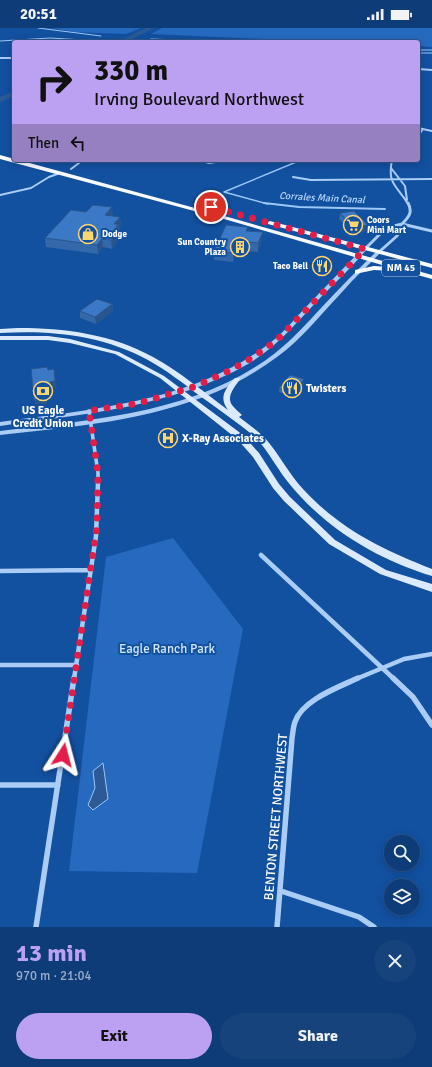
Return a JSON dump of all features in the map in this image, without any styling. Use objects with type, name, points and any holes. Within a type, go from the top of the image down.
[{"type":"main road","points":[[0,156],[12,159]]},
{"type":"main road","name":"NM 45","points":[[0,156],[12,159]]},
{"type":"main road","name":"NM 45","points":[[22,162],[432,277]]},
{"type":"main road","points":[[26,162],[57,170],[71,169]]},
{"type":"main road","name":"NM 45","points":[[45,162],[432,266]]},
{"type":"main road","points":[[61,173],[74,174],[128,189],[140,188]]},
{"type":"main road","points":[[178,212],[183,206],[239,215]]},
{"type":"main road","points":[[358,272],[374,268],[384,268],[432,280]]},
{"type":"main road","points":[[0,331],[19,330],[60,332],[107,341],[142,354],[193,387],[256,435],[273,454],[299,490],[341,528],[354,537],[400,560],[432,573]]},
{"type":"main road","points":[[0,338],[48,338],[70,341],[117,353],[162,377],[240,437],[256,455],[276,486],[287,499],[332,542],[383,572],[432,588]]},
{"type":"main road","points":[[237,379],[227,392],[227,404],[232,410],[267,439],[271,445],[273,454]]},
{"type":"street","points":[[0,58],[12,58]]},
{"type":"street","points":[[420,69],[432,70]]},
{"type":"street","points":[[420,128],[432,131]]},
{"type":"street","points":[[420,133],[423,129]]},
{"type":"street","points":[[71,169],[81,162]]},
{"type":"street","points":[[0,433],[144,412],[203,395],[237,379],[264,363],[284,348],[370,259],[393,241],[402,229],[402,224],[411,212],[411,207],[407,200],[398,191],[391,179],[392,162]]},
{"type":"street","points":[[391,168],[402,179],[407,193],[407,200]]},
{"type":"street","points":[[0,195],[22,191],[39,184],[41,181],[49,177],[61,173]]},
{"type":"street","points":[[293,177],[311,180],[432,179]]},
{"type":"street","points":[[0,424],[139,403],[193,387],[225,373],[252,358],[277,340],[386,228],[402,224],[432,231]]},
{"type":"street","points":[[36,927],[97,526],[98,488],[96,454],[89,411]]},
{"type":"street","points":[[261,555],[413,697],[432,725]]},
{"type":"street","points":[[0,571],[91,570]]},
{"type":"street","name":"BENTON STREET NORTHWEST","points":[[277,927],[292,738],[295,722],[307,705],[328,691],[404,658],[432,654]]},
{"type":"street","points":[[0,665],[77,665]]},
{"type":"street","points":[[0,785],[58,785]]},
{"type":"street","points":[[281,891],[359,917],[374,927]]},
{"type":"green space","points":[[52,28],[141,28],[126,34],[75,32]]},
{"type":"green space","points":[[162,28],[432,28],[432,47],[420,46],[420,40],[286,40],[151,34]]},
{"type":"green space","name":"Eagle Ranch Park","points":[[173,538],[243,629],[197,873],[69,871],[106,557]]},
{"type":"shaded area","points":[[103,763],[108,799],[93,810],[88,805],[95,788],[93,771]]},
{"type":"building","name":"Dodge","points":[[93,205],[112,207],[105,215],[120,217],[114,224],[118,224],[116,228],[120,228],[111,240],[102,239],[97,245],[45,238],[71,210],[86,212]]},
{"type":"building","points":[[354,211],[368,225],[353,227],[340,213]]},
{"type":"building","points":[[226,225],[248,227],[246,231],[263,232],[258,243],[238,241],[233,253],[214,251]]},
{"type":"building","points":[[322,256],[331,259],[322,267],[313,265]]},
{"type":"building","points":[[97,299],[112,304],[95,317],[80,311]]},
{"type":"building","name":"US Eagle Credit Union","points":[[47,367],[48,370],[54,369],[55,381],[50,382],[50,386],[44,387],[45,398],[34,400],[31,369]]},
{"type":"building","points":[[290,375],[304,379],[294,392],[279,388]]},
{"type":"waterway","points":[[38,28],[101,36]]},
{"type":"waterway","points":[[125,40],[151,28]]},
{"type":"waterway","name":"Corrales Main Canal","points":[[17,40],[50,38],[84,40]]},
{"type":"waterway","points":[[151,39],[179,40]]},
{"type":"waterway","name":"Corrales Main Canal","points":[[0,41],[12,40]]},
{"type":"waterway","points":[[420,50],[432,50]]},
{"type":"waterway","points":[[420,53],[432,53]]},
{"type":"waterway","points":[[0,100],[12,94]]},
{"type":"waterway","name":"Corrales Main Canal","points":[[265,203],[224,192],[296,162]]},
{"type":"waterway","name":"Corrales Main Canal","points":[[265,203],[299,207],[385,209]]},
{"type":"place","name":"Coors Mini Mart","points":[[353,225]]},
{"type":"place","name":"Dodge","points":[[88,234]]},
{"type":"place","name":"Sun Country Plaza","points":[[240,247]]},
{"type":"place","name":"Taco Bell","points":[[322,266]]},
{"type":"place","name":"Twisters","points":[[292,388]]},
{"type":"place","name":"US Eagle Credit Union","points":[[43,391]]},
{"type":"place","name":"X-Ray Associates","points":[[168,438]]},
{"type":"route","points":[[63,755],[97,526],[98,473],[89,411],[139,403],[181,391],[210,380],[252,358],[277,340],[365,249],[211,207]]}]
